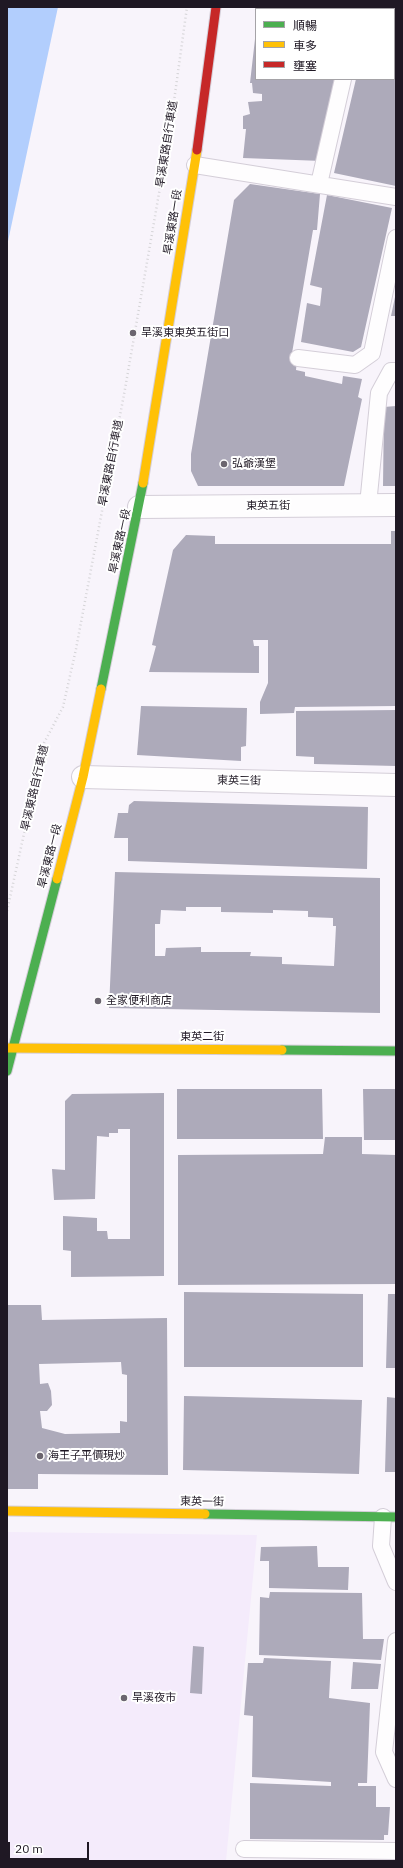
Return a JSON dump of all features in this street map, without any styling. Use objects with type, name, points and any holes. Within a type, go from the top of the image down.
[{"type":"street","name":"旱溪東路一段","points":[[7,1071],[10,1048],[83,777],[139,507],[195,165],[216,7]]},
{"type":"street","name":"東英五街","points":[[139,507],[396,505]]},
{"type":"street","name":"東英三街","points":[[83,777],[396,784]]},
{"type":"street","name":"東英二街","points":[[10,1048],[396,1051]]},
{"type":"street","name":"東英一街","points":[[7,1511],[390,1517]]},
{"type":"lane","points":[[319,184],[343,80]]},
{"type":"lane","points":[[195,165],[396,197]]},
{"type":"lane","points":[[298,358],[355,366],[372,353],[396,238]]},
{"type":"lane","points":[[368,505],[379,392],[391,371],[396,371]]},
{"type":"lane","points":[[390,1517],[381,1546],[396,1582]]},
{"type":"lane","points":[[396,1641],[384,1752],[396,1779]]},
{"type":"lane","points":[[244,1849],[396,1851]]},
{"type":"path","name":"旱溪東路自行車道","points":[[7,911],[44,743],[64,707],[76,649],[125,389],[162,177],[187,7]]},
{"type":"shaded area","name":"旱溪夜市","points":[[7,1532],[257,1535],[226,1861],[7,1861]]},
{"type":"water","points":[[7,7],[58,7],[7,246]]},
{"type":"building","points":[[259,7],[350,7],[350,8]]},
{"type":"building","points":[[379,7],[396,7],[396,60],[395,8]]},
{"type":"building","points":[[255,39],[255,80],[338,80],[322,161],[243,158],[246,129],[243,129],[243,116],[250,114],[248,102],[262,101],[262,94],[253,93],[252,83],[250,83]]},
{"type":"building","points":[[396,75],[396,186],[334,173],[356,80],[395,80]]},
{"type":"building","points":[[250,184],[320,194],[317,230],[313,230],[291,359],[297,360],[296,370],[305,372],[305,376],[342,384],[343,376],[362,379],[358,397],[362,399],[344,486],[198,486],[191,471],[191,454],[234,200]]},
{"type":"building","points":[[327,195],[392,208],[361,347],[353,352],[301,342],[307,303],[320,306],[322,288],[310,285]]},
{"type":"building","points":[[395,297],[396,316],[391,316]]},
{"type":"building","points":[[396,406],[396,486],[383,486],[384,407]]},
{"type":"building","points":[[391,531],[396,531],[396,706],[295,707],[294,713],[260,714],[260,702],[268,683],[268,640],[253,640],[254,646],[259,646],[259,673],[149,672],[156,646],[152,645],[173,550],[186,535],[215,536],[215,544],[391,544]]},
{"type":"building","points":[[141,706],[247,708],[246,746],[241,747],[241,761],[137,755]]},
{"type":"building","points":[[396,710],[396,766],[314,764],[314,757],[296,756],[296,711]]},
{"type":"building","points":[[134,801],[368,807],[367,869],[128,861],[128,838],[114,838],[118,813],[128,813],[129,805]]},
{"type":"building","points":[[115,872],[380,878],[380,1013],[109,1008]],"holes":[[[186,907],[221,907],[221,912],[273,913],[273,910],[308,911],[308,917],[333,918],[333,926],[336,926],[334,966],[282,964],[282,957],[250,956],[251,952],[201,952],[201,947],[166,948],[165,956],[155,956],[155,924],[160,924],[161,910],[186,911]]]},
{"type":"building","points":[[177,1089],[322,1089],[323,1139],[177,1139]]},
{"type":"building","points":[[363,1089],[396,1089],[396,1140],[364,1140]]},
{"type":"building","points":[[164,1093],[164,1276],[71,1277],[71,1251],[63,1250],[63,1216],[97,1218],[97,1231],[107,1231],[108,1239],[130,1239],[130,1129],[118,1129],[118,1133],[109,1133],[109,1137],[97,1136],[95,1199],[54,1200],[52,1169],[65,1170],[65,1101],[72,1094]]},
{"type":"building","points":[[325,1137],[362,1137],[362,1154],[396,1155],[396,1284],[178,1285],[178,1155],[323,1154]]},
{"type":"building","points":[[184,1292],[363,1294],[363,1367],[184,1367]]},
{"type":"building","points":[[388,1294],[396,1294],[396,1368],[386,1368]]},
{"type":"building","points":[[7,1305],[41,1305],[42,1320],[167,1318],[168,1475],[38,1474],[38,1489],[7,1489]],"holes":[[[121,1362],[122,1374],[127,1375],[127,1422],[120,1421],[120,1433],[65,1434],[42,1428],[40,1411],[47,1411],[52,1405],[51,1391],[48,1383],[40,1384],[39,1364]]]},
{"type":"building","points":[[184,1396],[362,1400],[359,1474],[183,1470]]},
{"type":"building","points":[[387,1397],[396,1398],[396,1472],[385,1472]]},
{"type":"building","points":[[317,1546],[318,1567],[349,1567],[348,1590],[269,1588],[269,1561],[260,1561],[261,1547]]},
{"type":"building","points":[[270,1592],[362,1593],[363,1639],[384,1639],[381,1660],[259,1655],[260,1597],[269,1598]]},
{"type":"building","points":[[193,1646],[204,1647],[202,1694],[190,1693]]},
{"type":"building","points":[[264,1658],[331,1661],[329,1698],[370,1703],[367,1783],[358,1783],[358,1786],[376,1786],[376,1807],[390,1807],[388,1835],[384,1835],[384,1840],[250,1839],[250,1783],[331,1786],[331,1782],[252,1777],[253,1716],[244,1715],[248,1663],[263,1663]]},
{"type":"building","points":[[353,1662],[381,1664],[378,1689],[351,1689]]},
{"type":"traffic: fast","points":[[101,689],[143,483]]},
{"type":"traffic: fast","points":[[7,1071],[57,879]]},
{"type":"traffic: fast","points":[[282,1050],[396,1051]]},
{"type":"traffic: fast","points":[[205,1514],[396,1517]]},
{"type":"traffic: slow","points":[[143,483],[197,150]]},
{"type":"traffic: slow","points":[[57,879],[83,777],[101,689]]},
{"type":"traffic: slow","points":[[7,1048],[282,1050]]},
{"type":"traffic: slow","points":[[7,1511],[205,1514]]},
{"type":"traffic: jam","points":[[197,150],[216,7]]},
{"type":"place","name":"旱溪東東英五街口","points":[[133,333]]},
{"type":"place","name":"弘爺漢堡","points":[[224,464]]},
{"type":"place","name":"全家便利商店","points":[[98,1001]]},
{"type":"place","name":"海王子平價現炒","points":[[40,1456]]},
{"type":"place","name":"旱溪夜市","points":[[124,1698]]}]
